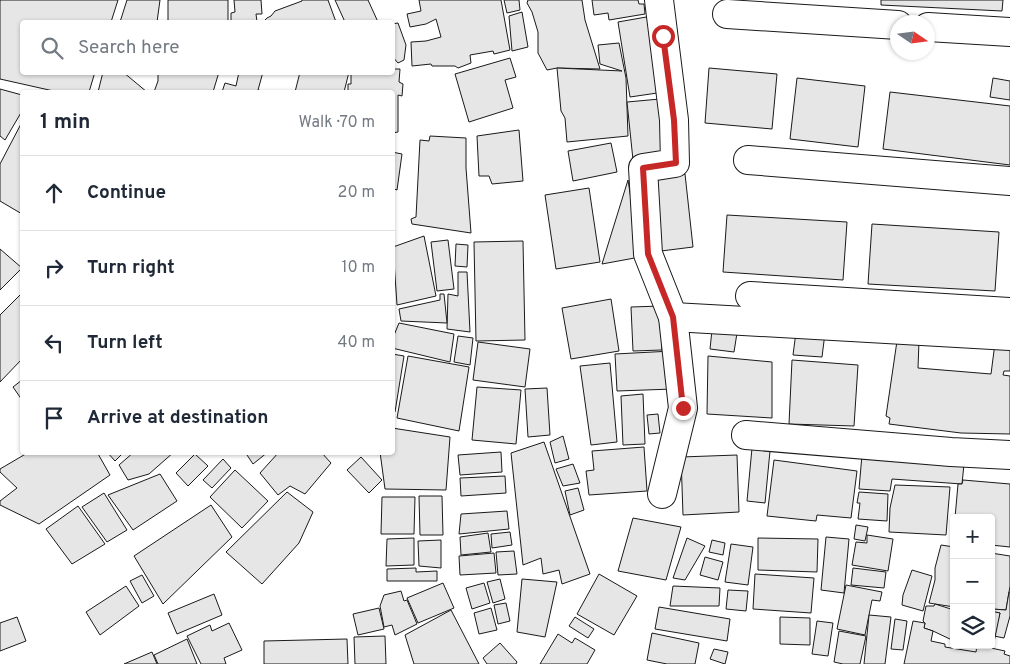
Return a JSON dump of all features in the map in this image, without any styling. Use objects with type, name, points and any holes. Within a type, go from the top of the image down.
[{"type":"street","points":[[659,0],[674,120],[676,163],[643,168],[648,254],[673,317],[683,408],[662,494]]},
{"type":"street","points":[[727,14],[890,24]]},
{"type":"street","points":[[935,27],[1010,32]]},
{"type":"street","points":[[748,160],[1010,181]]},
{"type":"street","points":[[750,296],[1010,312]]},
{"type":"street","points":[[673,317],[1010,336]]},
{"type":"street","points":[[746,436],[1010,455]]},
{"type":"building","points":[[0,0],[118,0],[112,20],[20,20],[20,75],[94,75],[90,90],[49,90],[0,79]]},
{"type":"building","points":[[127,0],[160,0],[157,20],[121,20]]},
{"type":"building","points":[[168,0],[228,0],[228,20],[168,20]]},
{"type":"building","points":[[234,0],[261,0],[262,14],[256,14],[257,20],[231,20],[231,13],[235,12]]},
{"type":"building","points":[[328,0],[335,20],[265,20],[275,11],[302,1]]},
{"type":"building","points":[[335,0],[368,0],[377,20],[344,20]]},
{"type":"building","points":[[419,0],[501,0],[510,50],[494,54],[493,51],[470,55],[471,63],[458,68],[455,66],[432,66],[431,64],[412,66],[411,42],[441,37],[436,19],[426,24],[410,27],[407,14],[421,11]]},
{"type":"building","points":[[504,0],[519,0],[520,10],[507,13]]},
{"type":"building","points":[[528,0],[582,0],[585,20],[600,69],[557,68],[547,70],[538,53],[538,32],[527,3]]},
{"type":"building","points":[[592,0],[638,0],[639,4],[644,4],[645,14],[609,20],[608,13],[594,15]]},
{"type":"building","points":[[881,0],[1003,0],[1002,11],[881,5]]},
{"type":"building","points":[[522,12],[528,47],[512,51],[509,16]]},
{"type":"building","points":[[652,16],[664,92],[630,97],[618,22]]},
{"type":"building","points":[[398,23],[406,45],[404,60],[398,63],[395,60],[395,24]]},
{"type":"building","points":[[619,43],[626,78],[628,136],[567,142],[565,118],[561,111],[557,68],[622,71],[600,64],[598,45]]},
{"type":"building","points":[[510,58],[516,77],[505,80],[513,108],[469,122],[455,74]]},
{"type":"building","points":[[709,68],[777,74],[772,129],[705,123]]},
{"type":"building","points":[[395,69],[400,69],[399,82],[403,84],[402,96],[398,95],[398,132],[395,132],[395,90],[348,90],[348,84],[351,84],[351,75],[395,75]]},
{"type":"building","points":[[102,75],[127,75],[145,90],[98,90]]},
{"type":"building","points":[[158,75],[218,75],[214,90],[155,90]]},
{"type":"building","points":[[238,75],[262,75],[258,90],[223,90],[225,83],[236,86]]},
{"type":"building","points":[[299,75],[348,75],[344,90],[296,90]]},
{"type":"building","points":[[797,78],[865,86],[858,147],[790,139]]},
{"type":"building","points":[[993,78],[1010,81],[1010,100],[990,97]]},
{"type":"building","points":[[0,89],[20,94],[20,114],[5,140],[0,136]]},
{"type":"building","points":[[890,92],[1010,106],[1010,165],[883,149]]},
{"type":"building","points":[[660,99],[665,157],[633,160],[627,102]]},
{"type":"building","points":[[20,126],[20,213],[0,201],[0,164]]},
{"type":"building","points":[[519,130],[523,181],[492,184],[489,176],[479,176],[477,136]]},
{"type":"building","points":[[430,136],[466,138],[466,168],[471,233],[412,224],[411,219],[416,217],[420,140],[429,141]]},
{"type":"building","points":[[611,143],[617,172],[573,181],[568,151]]},
{"type":"building","points":[[395,153],[402,154],[397,190],[395,189]]},
{"type":"building","points":[[685,174],[693,247],[661,251],[652,178]]},
{"type":"building","points":[[628,180],[640,257],[602,264]]},
{"type":"building","points":[[589,188],[600,262],[556,269],[545,195]]},
{"type":"building","points":[[727,215],[847,222],[843,280],[723,272]]},
{"type":"building","points":[[872,224],[999,232],[995,291],[868,284]]},
{"type":"building","points":[[424,236],[436,296],[397,305],[395,246]]},
{"type":"building","points":[[448,240],[454,289],[437,291],[431,242]]},
{"type":"building","points":[[523,241],[525,340],[476,341],[474,242]]},
{"type":"building","points":[[456,244],[468,245],[467,267],[455,266]]},
{"type":"building","points":[[0,249],[20,266],[20,270],[0,290]]},
{"type":"building","points":[[458,272],[467,272],[470,332],[447,329],[448,294],[458,296]]},
{"type":"building","points":[[440,294],[444,294],[447,323],[401,321],[399,309],[440,300]]},
{"type":"building","points":[[20,295],[20,361],[0,382],[0,315]]},
{"type":"building","points":[[611,299],[619,351],[571,359],[562,308]]},
{"type":"building","points":[[661,306],[662,350],[633,351],[631,307]]},
{"type":"building","points":[[399,323],[454,334],[450,362],[395,349],[395,333]]},
{"type":"building","points":[[712,330],[737,333],[734,352],[710,349]]},
{"type":"building","points":[[796,332],[825,333],[822,357],[793,355]]},
{"type":"building","points":[[458,336],[473,338],[470,365],[454,362]]},
{"type":"building","points":[[897,341],[919,341],[918,368],[991,374],[995,343],[1010,347],[1010,371],[1004,371],[1003,375],[1010,376],[1010,434],[961,433],[889,424],[890,418],[886,416]]},
{"type":"building","points":[[478,342],[530,349],[525,387],[473,380]]},
{"type":"building","points":[[672,351],[673,389],[617,391],[615,354]]},
{"type":"building","points":[[395,354],[404,356],[395,412]]},
{"type":"building","points":[[408,356],[469,367],[459,431],[397,418]]},
{"type":"building","points":[[708,356],[772,362],[772,418],[707,414]]},
{"type":"building","points":[[792,360],[858,365],[854,426],[789,424]]},
{"type":"building","points":[[610,363],[617,442],[591,445],[580,366]]},
{"type":"building","points":[[20,382],[20,397],[13,387]]},
{"type":"building","points":[[477,387],[521,390],[516,444],[472,440]]},
{"type":"building","points":[[547,388],[550,435],[528,437],[525,389]]},
{"type":"building","points":[[643,394],[645,444],[623,445],[621,396]]},
{"type":"building","points":[[658,414],[660,433],[649,434],[647,415]]},
{"type":"building","points":[[395,428],[450,437],[446,490],[385,489],[380,455],[395,455]]},
{"type":"building","points":[[563,436],[569,459],[555,463],[550,442]]},
{"type":"building","points":[[544,442],[590,574],[562,584],[559,570],[543,574],[541,558],[523,565],[511,453]]},
{"type":"building","points":[[644,447],[647,491],[589,495],[586,471],[594,470],[592,451]]},
{"type":"building","points":[[752,448],[770,451],[765,503],[747,501]]},
{"type":"building","points":[[501,452],[502,472],[460,475],[458,455]]},
{"type":"building","points":[[24,455],[99,455],[110,475],[39,524],[0,505],[0,501],[17,488],[0,472],[0,469]]},
{"type":"building","points":[[110,455],[121,455],[115,461]]},
{"type":"building","points":[[131,455],[171,455],[149,474],[128,480],[119,465]]},
{"type":"building","points":[[194,455],[208,466],[188,486],[176,473]]},
{"type":"building","points":[[247,455],[264,455],[253,464]]},
{"type":"building","points":[[276,455],[324,455],[331,463],[305,494],[290,486],[278,495],[260,473]]},
{"type":"building","points":[[737,455],[739,512],[683,515],[681,457]]},
{"type":"building","points":[[862,455],[964,464],[962,484],[892,479],[890,491],[859,489]]},
{"type":"building","points":[[361,457],[382,480],[369,493],[347,470]]},
{"type":"building","points":[[223,459],[231,468],[212,488],[203,480]]},
{"type":"building","points":[[774,460],[857,471],[851,518],[817,515],[816,521],[767,516]]},
{"type":"building","points":[[573,464],[580,483],[563,486],[556,469]]},
{"type":"building","points":[[235,470],[268,501],[242,528],[210,497]]},
{"type":"building","points":[[160,474],[177,501],[133,530],[108,495]]},
{"type":"building","points":[[505,476],[506,493],[461,496],[460,478]]},
{"type":"building","points":[[963,480],[1010,484],[1010,547],[995,545],[995,514],[955,514],[958,484],[962,484]]},
{"type":"building","points":[[895,485],[950,487],[946,535],[889,532],[890,508]]},
{"type":"building","points":[[578,488],[584,510],[570,515],[565,491]]},
{"type":"building","points":[[287,492],[313,512],[299,543],[262,584],[226,552]]},
{"type":"building","points":[[859,492],[888,494],[887,521],[858,519],[860,503],[857,503]]},
{"type":"building","points":[[104,493],[127,530],[107,542],[82,507]]},
{"type":"building","points":[[419,496],[442,496],[443,535],[420,535]]},
{"type":"building","points":[[382,497],[415,497],[414,534],[381,534]]},
{"type":"building","points":[[211,505],[232,537],[163,604],[134,556]]},
{"type":"building","points":[[78,506],[105,544],[72,564],[46,529]]},
{"type":"building","points":[[507,511],[509,529],[459,534],[461,514]]},
{"type":"building","points":[[633,518],[681,527],[666,580],[618,571]]},
{"type":"building","points":[[856,525],[868,527],[865,541],[854,539]]},
{"type":"building","points":[[510,532],[512,545],[492,548],[491,534]]},
{"type":"building","points":[[488,533],[491,552],[461,555],[460,537]]},
{"type":"building","points":[[867,535],[893,539],[888,571],[852,565],[856,542],[867,543]]},
{"type":"building","points":[[826,537],[849,539],[844,593],[821,590]]},
{"type":"building","points":[[414,538],[414,565],[386,566],[387,539]]},
{"type":"building","points":[[687,538],[705,546],[685,580],[673,578]]},
{"type":"building","points":[[758,538],[818,539],[817,572],[758,570]]},
{"type":"building","points":[[441,540],[441,568],[419,566],[418,541]]},
{"type":"building","points":[[712,540],[725,543],[723,555],[709,552]]},
{"type":"building","points":[[731,544],[753,547],[748,585],[725,582]]},
{"type":"building","points":[[941,545],[950,546],[950,606],[929,603],[935,580],[935,568]]},
{"type":"building","points":[[514,551],[517,574],[498,575],[496,552]]},
{"type":"building","points":[[494,553],[496,573],[460,575],[459,556]]},
{"type":"building","points":[[995,554],[1010,556],[1010,586],[1006,610],[995,609]]},
{"type":"building","points":[[705,557],[723,562],[718,580],[700,575]]},
{"type":"building","points":[[416,568],[416,572],[437,571],[437,581],[387,581],[387,569]]},
{"type":"building","points":[[853,568],[886,572],[884,588],[851,585]]},
{"type":"building","points":[[912,570],[932,576],[923,611],[902,605],[903,595]]},
{"type":"building","points":[[599,574],[637,596],[614,635],[577,614]]},
{"type":"building","points":[[755,574],[814,578],[811,613],[753,609]]},
{"type":"building","points":[[142,575],[154,596],[142,603],[130,581]]},
{"type":"building","points":[[500,579],[505,599],[493,603],[487,582]]},
{"type":"building","points":[[522,579],[557,582],[545,637],[517,632]]},
{"type":"building","points":[[443,583],[454,608],[418,623],[407,598]]},
{"type":"building","points":[[484,583],[490,603],[472,609],[466,588]]},
{"type":"building","points":[[846,585],[882,592],[880,601],[872,600],[865,635],[837,629]]},
{"type":"building","points":[[126,586],[139,606],[100,635],[86,612]]},
{"type":"building","points":[[673,586],[720,588],[719,606],[670,606]]},
{"type":"building","points":[[728,590],[748,591],[746,611],[726,609]]},
{"type":"building","points":[[401,591],[404,601],[407,600],[417,624],[395,635],[392,625],[384,627],[380,606],[384,595]]},
{"type":"building","points":[[1010,592],[1010,616],[1004,638],[995,636],[1000,613],[995,612],[995,609],[1006,610]]},
{"type":"building","points":[[214,594],[222,615],[177,634],[168,613]]},
{"type":"building","points":[[506,603],[510,621],[498,624],[494,605]]},
{"type":"building","points":[[935,604],[950,609],[950,639],[924,628],[925,623],[923,621],[926,606],[934,606]]},
{"type":"building","points":[[659,607],[730,619],[727,641],[655,629]]},
{"type":"building","points":[[379,608],[384,629],[358,635],[353,614]]},
{"type":"building","points":[[491,608],[497,630],[479,634],[474,613]]},
{"type":"building","points":[[451,610],[479,664],[414,664],[405,635]]},
{"type":"building","points":[[995,612],[1000,613],[995,637]]},
{"type":"building","points":[[869,615],[891,617],[885,664],[864,664]]},
{"type":"building","points":[[17,617],[26,641],[0,651],[0,623]]},
{"type":"building","points":[[575,617],[594,629],[588,638],[569,626]]},
{"type":"building","points":[[780,617],[810,618],[810,645],[780,644]]},
{"type":"building","points":[[895,619],[907,621],[903,650],[891,649]]},
{"type":"building","points":[[817,621],[833,623],[828,656],[812,654]]},
{"type":"building","points":[[913,621],[925,623],[924,628],[933,631],[931,641],[945,644],[945,647],[950,649],[976,652],[976,649],[995,649],[1005,651],[1004,654],[1010,656],[1010,664],[904,664]]},
{"type":"building","points":[[229,623],[242,650],[224,658],[226,664],[201,664],[187,636],[210,625],[212,631]]},
{"type":"building","points":[[839,631],[866,636],[860,664],[834,662]]},
{"type":"building","points":[[652,633],[699,643],[695,664],[667,664],[647,660]]},
{"type":"building","points":[[558,634],[572,643],[575,638],[595,650],[587,664],[540,664]]},
{"type":"building","points":[[385,636],[386,664],[355,664],[354,637]]},
{"type":"building","points":[[187,639],[197,664],[158,664],[154,655]]},
{"type":"building","points":[[347,639],[348,664],[264,664],[264,641]]},
{"type":"building","points":[[500,643],[517,662],[516,664],[487,664],[483,658]]},
{"type":"building","points":[[714,649],[728,652],[725,664],[710,659]]},
{"type":"building","points":[[152,652],[157,664],[124,664]]},
{"type":"route","points":[[663,36],[674,120],[676,163],[643,168],[648,254],[673,317],[683,408]]}]
